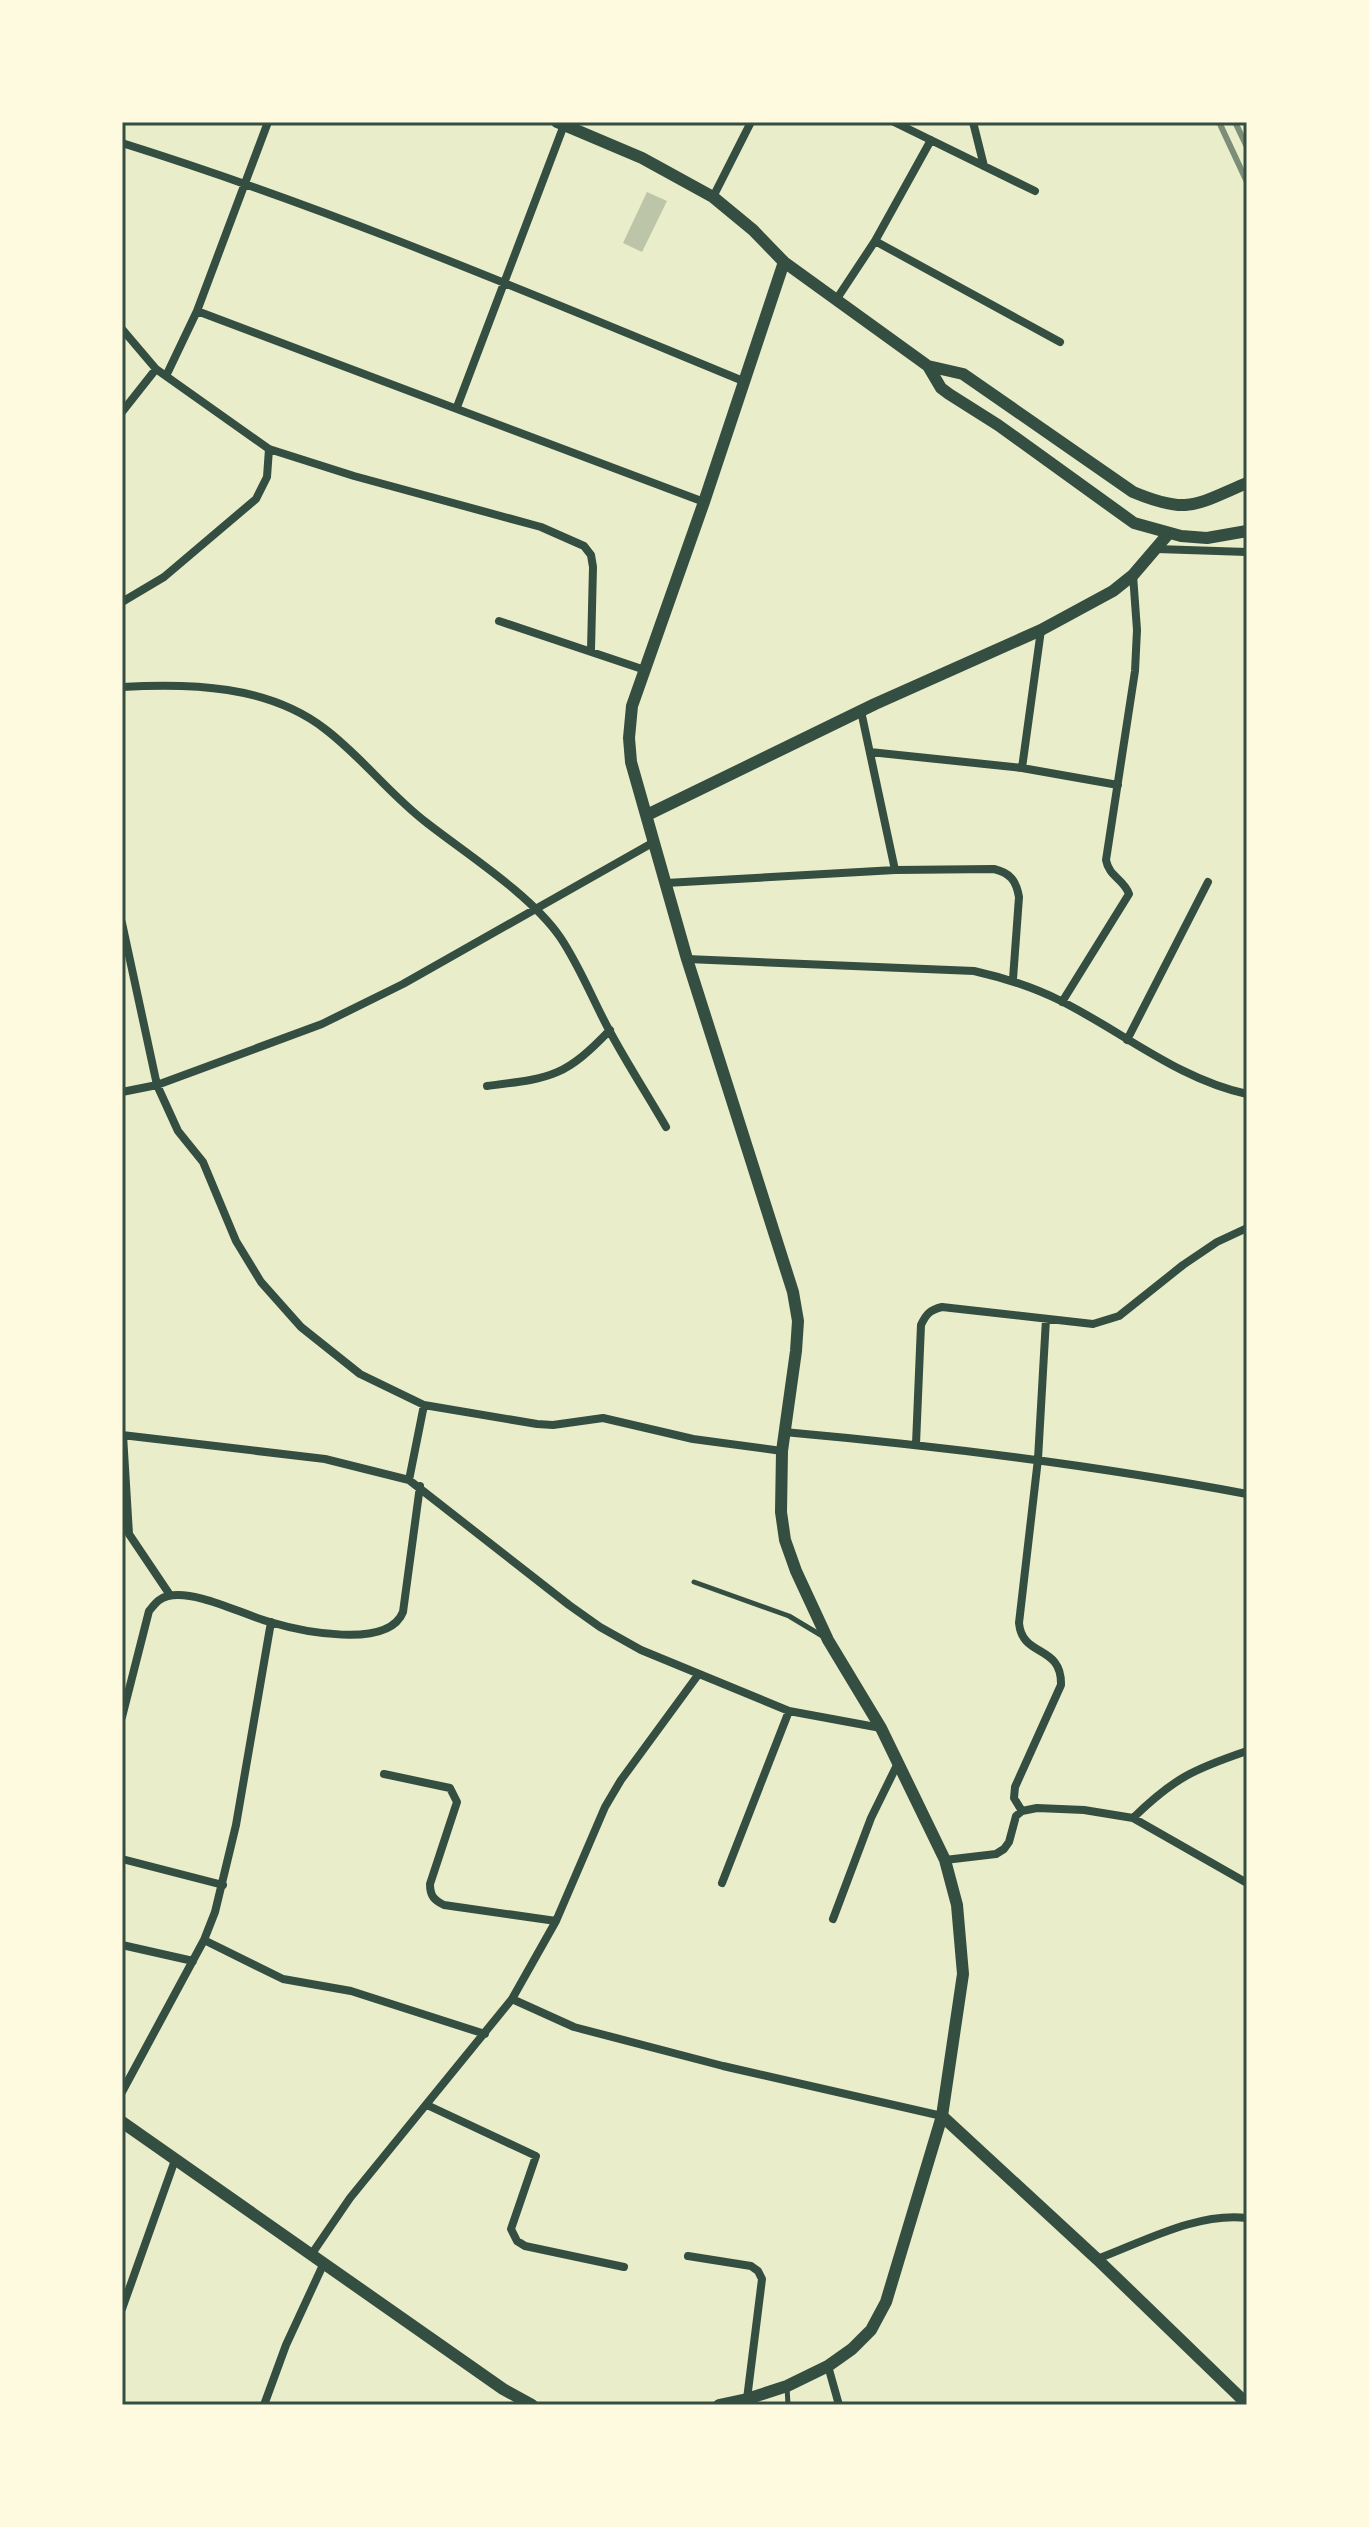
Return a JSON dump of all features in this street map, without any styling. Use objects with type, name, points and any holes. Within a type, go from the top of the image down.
[{"type":"street","points":[[166,376],[197,311],[268,122]]},
{"type":"street","points":[[713,197],[751,122]]},
{"type":"street","points":[[894,122],[1035,191]]},
{"type":"street","points":[[973,122],[984,166]]},
{"type":"street","points":[[457,407],[561,124],[642,158],[713,197],[753,230],[784,262],[928,366],[963,374],[1133,492],[1161,504],[1186,507],[1247,483]]},
{"type":"street","points":[[836,300],[875,241],[931,140]]},
{"type":"street","points":[[122,143],[246,185],[503,282],[743,381]]},
{"type":"street","points":[[875,241],[1060,342]]},
{"type":"street","points":[[719,2405],[787,2386],[828,2366],[871,2330],[886,2302],[942,2116],[963,1974],[957,1905],[945,1860],[881,1728],[828,1640],[785,1540],[781,1512],[782,1451],[798,1321],[793,1292],[687,959],[631,762],[629,738],[632,706],[784,262]]},
{"type":"street","points":[[197,311],[704,502]]},
{"type":"street","points":[[122,329],[156,369],[269,449],[354,476],[541,527],[584,546],[591,555],[593,567],[591,650]]},
{"type":"street","points":[[928,366],[941,388],[1134,523],[1169,533],[1207,538],[1247,531]]},
{"type":"street","points":[[122,412],[156,369]]},
{"type":"street","points":[[122,602],[164,577],[256,499],[267,477],[269,449]]},
{"type":"street","points":[[647,815],[861,711],[1041,630],[1113,591],[1133,575],[1169,533]]},
{"type":"street","points":[[1157,549],[1247,552]]},
{"type":"street","points":[[1062,1002],[1129,894],[1126,886],[1111,875],[1106,860],[1135,671],[1137,630],[1133,575]]},
{"type":"street","points":[[499,621],[645,670]]},
{"type":"street","points":[[1022,768],[1041,630]]},
{"type":"street","points":[[122,687],[170,684],[229,690],[297,712],[324,728],[399,802],[538,909],[568,951],[666,1127]]},
{"type":"street","points":[[861,711],[895,870]]},
{"type":"street","points":[[870,752],[1022,768],[1118,785]]},
{"type":"street","points":[[122,1092],[157,1085],[322,1024],[403,984],[654,842]]},
{"type":"street","points":[[666,883],[895,870],[994,869],[1005,872],[1012,877],[1019,897],[1013,979]]},
{"type":"street","points":[[1127,1040],[1208,882]]},
{"type":"street","points":[[122,923],[157,1085],[178,1131],[203,1162],[236,1241],[261,1282],[301,1327],[360,1374],[424,1405],[537,1424],[603,1418],[693,1439],[782,1451]]},
{"type":"street","points":[[687,959],[974,971],[1013,979],[1062,1002],[1184,1072],[1227,1090],[1247,1094]]},
{"type":"street","points":[[487,1086],[555,1074],[583,1057],[610,1030]]},
{"type":"street","points":[[916,1444],[921,1325],[926,1314],[942,1307],[1093,1324],[1119,1316],[1217,1242],[1247,1228]]},
{"type":"street","points":[[1022,1811],[1014,1798],[1015,1787],[1061,1685],[1060,1668],[1055,1660],[1025,1641],[1020,1634],[1019,1623],[1038,1459],[1046,1319]]},
{"type":"street","points":[[409,1480],[424,1405]]},
{"type":"street","points":[[784,1432],[1038,1459],[1247,1494]]},
{"type":"street","points":[[170,1595],[129,1534],[122,1435],[325,1459],[409,1480],[600,1627],[641,1650],[789,1711],[881,1728]]},
{"type":"street","points":[[122,1717],[149,1611],[159,1599],[170,1595],[192,1597],[271,1622],[346,1635],[372,1634],[396,1623],[403,1612],[420,1486]]},
{"type":"street","points":[[122,2092],[204,1940],[223,1885],[245,1778],[271,1622]]},
{"type":"street","points":[[311,2255],[350,2198],[512,1999],[556,1921],[605,1807],[621,1780],[698,1675]]},
{"type":"street","points":[[722,1883],[789,1711]]},
{"type":"street","points":[[1133,1818],[1177,1780],[1198,1768],[1247,1751]]},
{"type":"street","points":[[833,1919],[871,1818],[898,1763]]},
{"type":"street","points":[[384,1774],[450,1788],[454,1793],[457,1802],[430,1884],[435,1900],[444,1905],[556,1921]]},
{"type":"street","points":[[945,1860],[996,1854],[1004,1849],[1016,1816],[1022,1811],[1037,1808],[1084,1810],[1133,1818],[1247,1883]]},
{"type":"street","points":[[122,1859],[223,1885]]},
{"type":"street","points":[[204,1940],[283,1979],[351,1991],[485,2034]]},
{"type":"street","points":[[122,1945],[193,1961]]},
{"type":"street","points":[[512,1999],[574,2027],[723,2066],[942,2116],[1097,2259],[1247,2404]]},
{"type":"street","points":[[427,2105],[536,2156],[513,2219],[511,2229],[517,2241],[525,2246],[624,2267]]},
{"type":"street","points":[[122,2122],[254,2212],[323,2265],[503,2389],[532,2405]]},
{"type":"street","points":[[122,2309],[175,2160]]},
{"type":"street","points":[[1097,2259],[1188,2225],[1247,2218]]},
{"type":"street","points":[[688,2256],[751,2266],[762,2279],[747,2399]]},
{"type":"street","points":[[264,2405],[286,2345],[323,2265]]},
{"type":"street","points":[[828,2366],[839,2405]]},
{"type":"lane","points":[[694,1582],[789,1616],[828,1640]]},
{"type":"lane","points":[[787,2386],[788,2405]]},
{"type":"building","points":[[647,192],[667,201],[642,252],[623,243]]},
{"type":"railway","points":[[1219,122],[1247,182]]},
{"type":"railway","points":[[1235,122],[1247,147]]}]
